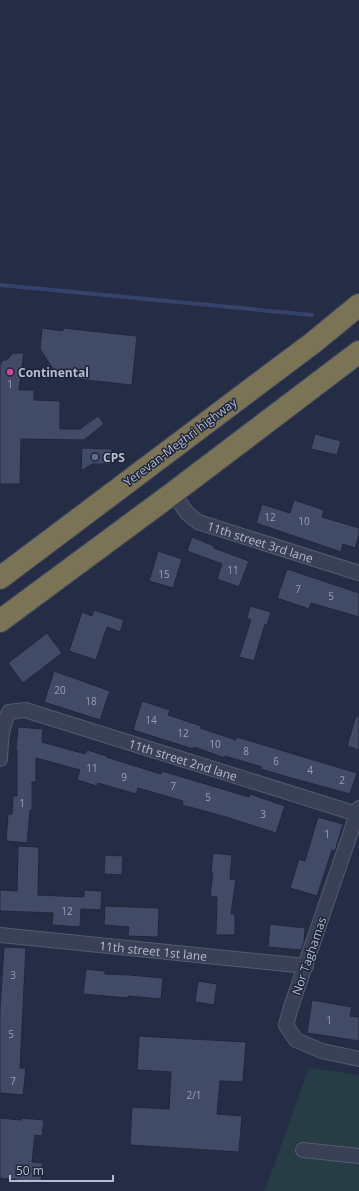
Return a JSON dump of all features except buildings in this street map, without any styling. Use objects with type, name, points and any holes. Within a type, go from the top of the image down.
[{"type":"highway","name":"Yerevan-Meghri highway","points":[[0,578],[314,342],[359,305]]},
{"type":"highway","points":[[0,622],[359,352]]},
{"type":"street","name":"11th street 3rd lane","points":[[173,493],[187,513],[198,522],[359,573]]},
{"type":"street","name":"11th street 2nd lane","points":[[0,759],[2,732],[4,722],[9,712],[25,710],[358,811]]},
{"type":"street","name":"Nor Taghamas","points":[[358,811],[291,1006],[286,1025],[296,1040],[322,1051],[359,1059]]},
{"type":"street","name":"11th street 1st lane","points":[[0,935],[306,966]]},
{"type":"street","points":[[303,1150],[359,1156]]},
{"type":"shaded area","points":[[309,1068],[359,1075],[359,1191],[265,1191]]},
{"type":"waterway","points":[[0,285],[312,315]]},
{"type":"place","name":"Continental","points":[[10,372]]},
{"type":"place","name":"CPS","points":[[95,457]]}]
